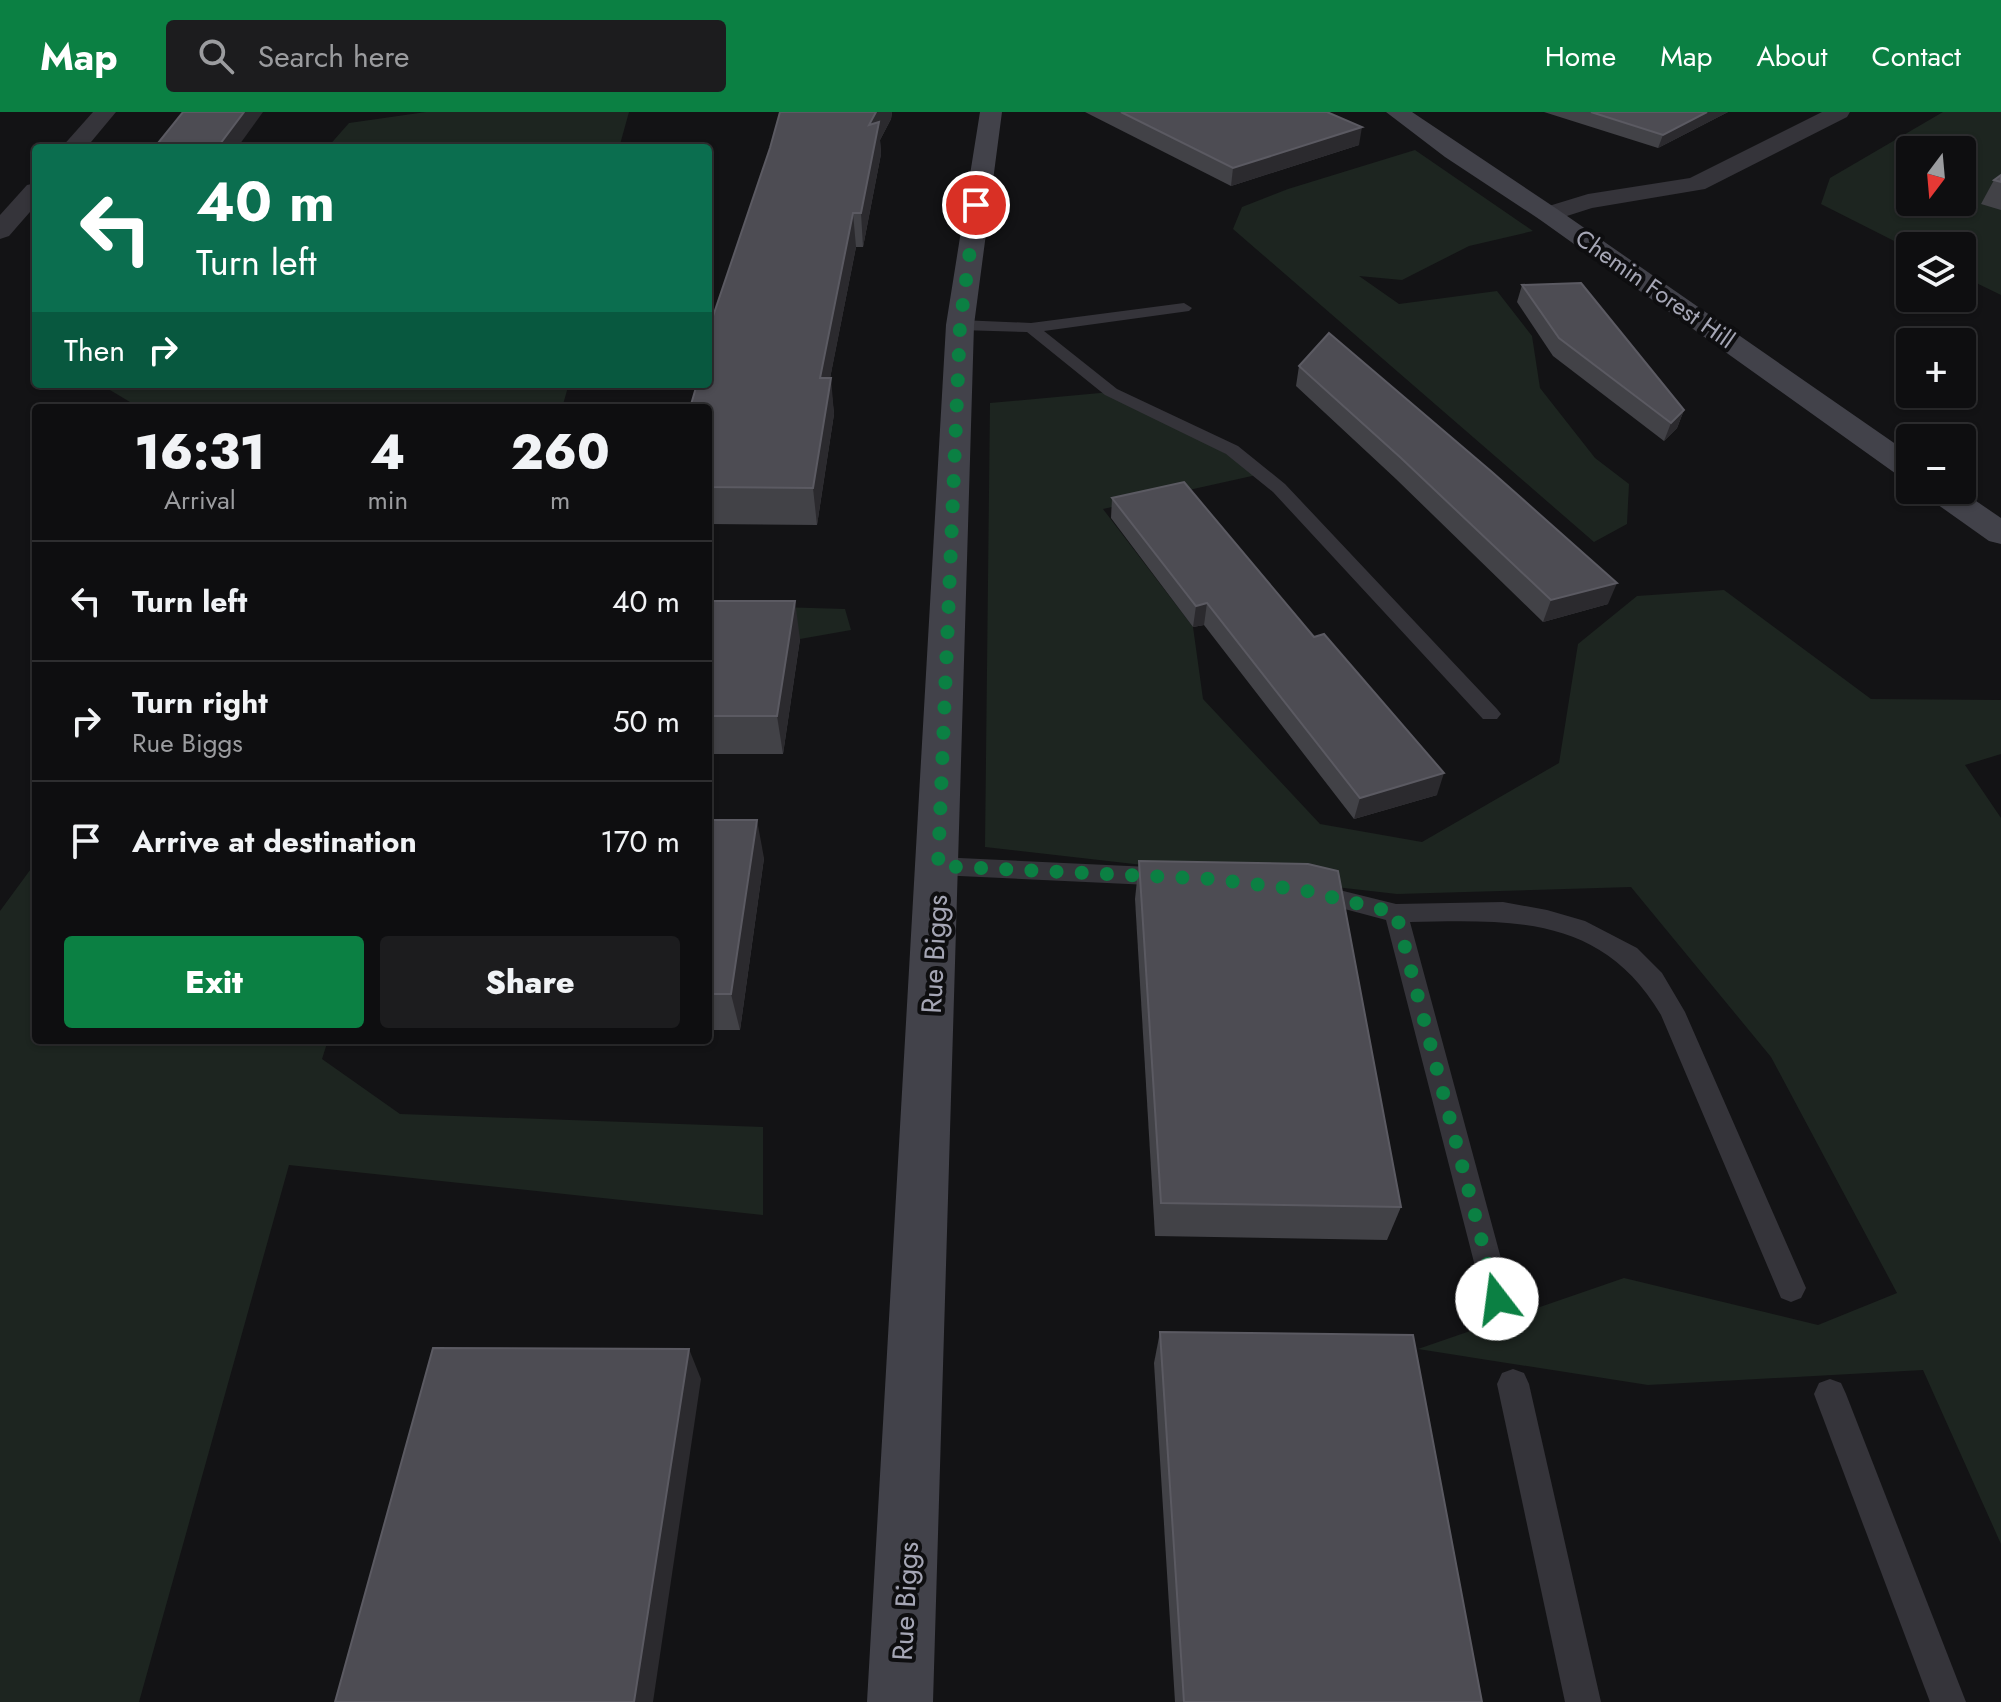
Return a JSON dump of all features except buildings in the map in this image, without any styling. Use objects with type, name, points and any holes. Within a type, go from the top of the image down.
[{"type":"street","points":[[77,144],[105,112]]},
{"type":"street","name":"Rue Biggs","points":[[900,1702],[960,325],[991,112]]},
{"type":"street","name":"Chemin Forest Hill","points":[[1397,112],[1548,214],[1896,459]]},
{"type":"street","points":[[1548,214],[1588,201],[1696,184],[1839,112]]},
{"type":"street","points":[[0,231],[32,195]]},
{"type":"street","points":[[1959,504],[2001,534]]},
{"type":"lane","points":[[960,325],[1031,328],[1184,308]]},
{"type":"lane","points":[[1031,328],[1111,392],[1232,450],[1279,488],[1490,714]]},
{"type":"lane","points":[[938,866],[1197,878]]},
{"type":"lane","points":[[1288,888],[1396,913],[1503,911],[1547,919],[1576,928],[1628,955],[1653,980],[1672,1012],[1791,1288]]},
{"type":"lane","points":[[1396,913],[1497,1299]]},
{"type":"lane","points":[[1513,1384],[1583,1702]]},
{"type":"lane","points":[[1830,1394],[1948,1702]]},
{"type":"shaded area","points":[[426,112],[629,112],[620,144],[331,144],[349,123]]},
{"type":"shaded area","points":[[1943,112],[2001,112],[2001,295],[1976,283],[1976,232],[1896,232],[1896,242],[1821,204],[1830,178],[1896,139],[1896,216],[1976,216],[1976,136],[1902,136]]},
{"type":"shaded area","points":[[1415,150],[1533,231],[1469,246],[1402,280],[1359,276],[1399,304],[1497,291],[1532,336],[1540,388],[1595,458],[1629,484],[1627,524],[1594,542],[1233,229],[1242,207],[1288,189]]},
{"type":"shaded area","points":[[107,388],[568,388],[563,404],[133,404]]},
{"type":"shaded area","points":[[1111,392],[1261,474],[1103,509],[1193,627],[1203,699],[1320,824],[1422,842],[1559,763],[1578,644],[1637,596],[1724,590],[1871,699],[2001,700],[2001,754],[1965,765],[2001,818],[2001,1544],[1923,1370],[1648,1385],[1418,1349],[1624,1278],[1818,1325],[1897,1293],[1771,1057],[1631,887],[1397,894],[985,847],[990,403]]},
{"type":"shaded area","points":[[712,605],[845,609],[851,630],[800,639]]},
{"type":"shaded area","points":[[32,867],[32,1044],[327,1044],[322,1059],[400,1114],[763,1127],[763,1215],[289,1165],[139,1702],[0,1702],[0,911]]},
{"type":"route","points":[[976,205],[960,325],[938,866],[1212,879],[1303,890],[1396,913],[1497,1299]]}]
